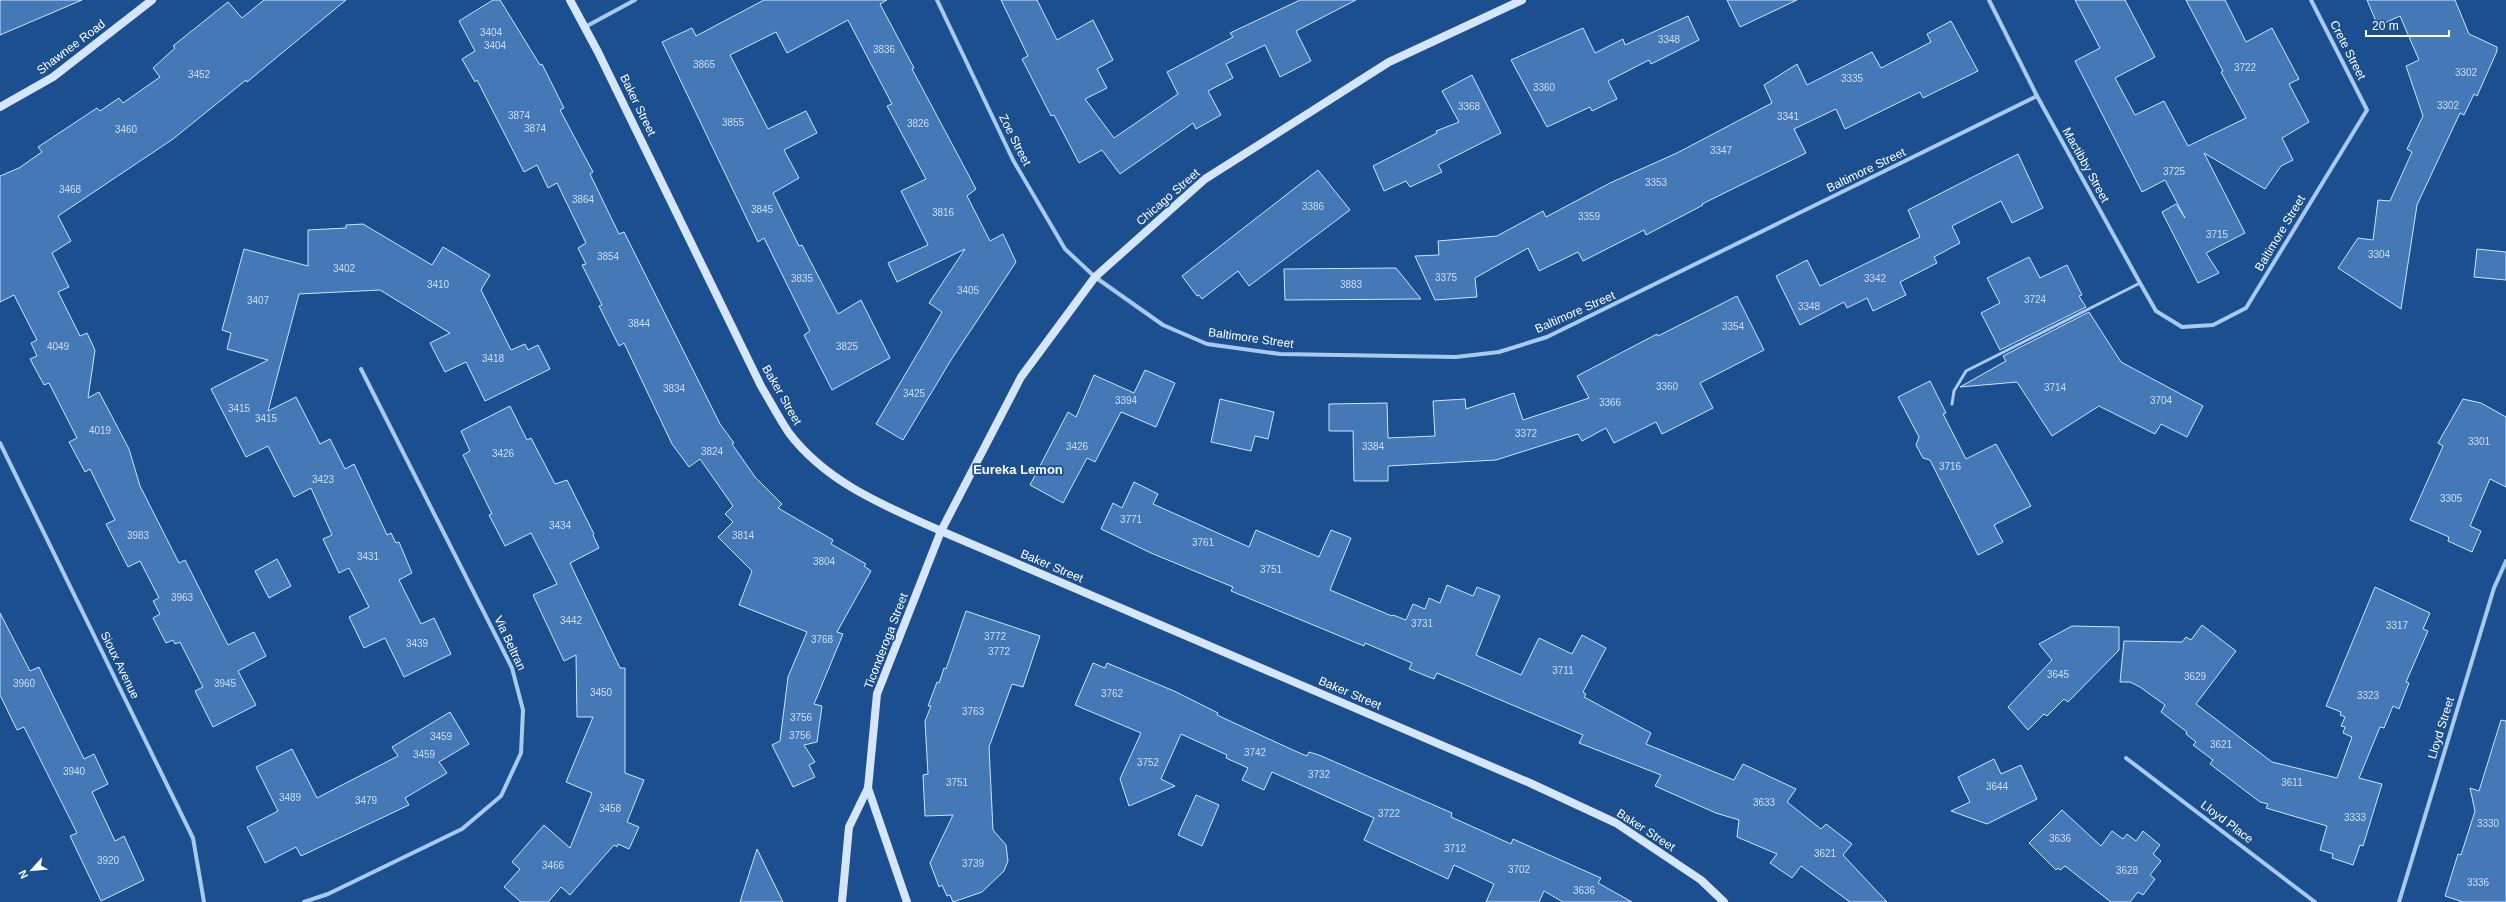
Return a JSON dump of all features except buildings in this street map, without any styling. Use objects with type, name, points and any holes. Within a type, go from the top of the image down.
[{"type":"street","name":"Shawnee Road","points":[[0,107],[53,77],[152,0]]},
{"type":"street","points":[[570,0],[585,27],[635,0]]},
{"type":"street","name":"Zoe Street","points":[[937,0],[1013,160],[1065,249],[1095,277]]},
{"type":"street","name":"Chicago Street","points":[[941,531],[1021,377],[1095,277],[1212,175],[1389,62],[1522,0]]},
{"type":"street","name":"Mactibby Street","points":[[1989,0],[2037,96],[2140,284],[2156,311],[2182,327]]},
{"type":"street","name":"Crete Street","points":[[2311,0],[2367,110]]},
{"type":"street","name":"Baker Street","points":[[585,27],[761,386],[789,433],[824,469],[866,497],[941,531],[1530,783],[1616,823],[1701,880],[1724,902]]},
{"type":"street","name":"Baltimore Street","points":[[1095,277],[1163,325],[1207,344],[1280,354],[1456,357],[1499,352],[1547,337],[1597,314],[2037,96]]},
{"type":"street","name":"Baltimore Street","points":[[2182,327],[2213,325],[2246,308],[2367,110]]},
{"type":"street","name":"Via Beltran","points":[[304,902],[328,894],[462,829],[501,796],[521,753],[523,710],[512,668],[361,369]]},
{"type":"street","name":"Sioux Avenue","points":[[0,443],[193,838],[204,902]]},
{"type":"street","name":"Ticonderoga Street","points":[[842,902],[849,827],[868,788],[877,694],[941,531]]},
{"type":"street","name":"Lloyd Street","points":[[2398,902],[2494,588],[2506,561]]},
{"type":"street","name":"Lloyd Place","points":[[2126,758],[2315,902]]},
{"type":"street","name":"Ticonderoga Street","points":[[868,788],[907,902]]},
{"type":"lane","points":[[1952,404],[1954,391],[1966,371],[2140,284]]},
{"type":"district","name":"Eureka Lemon","points":[[1018,469]]}]
